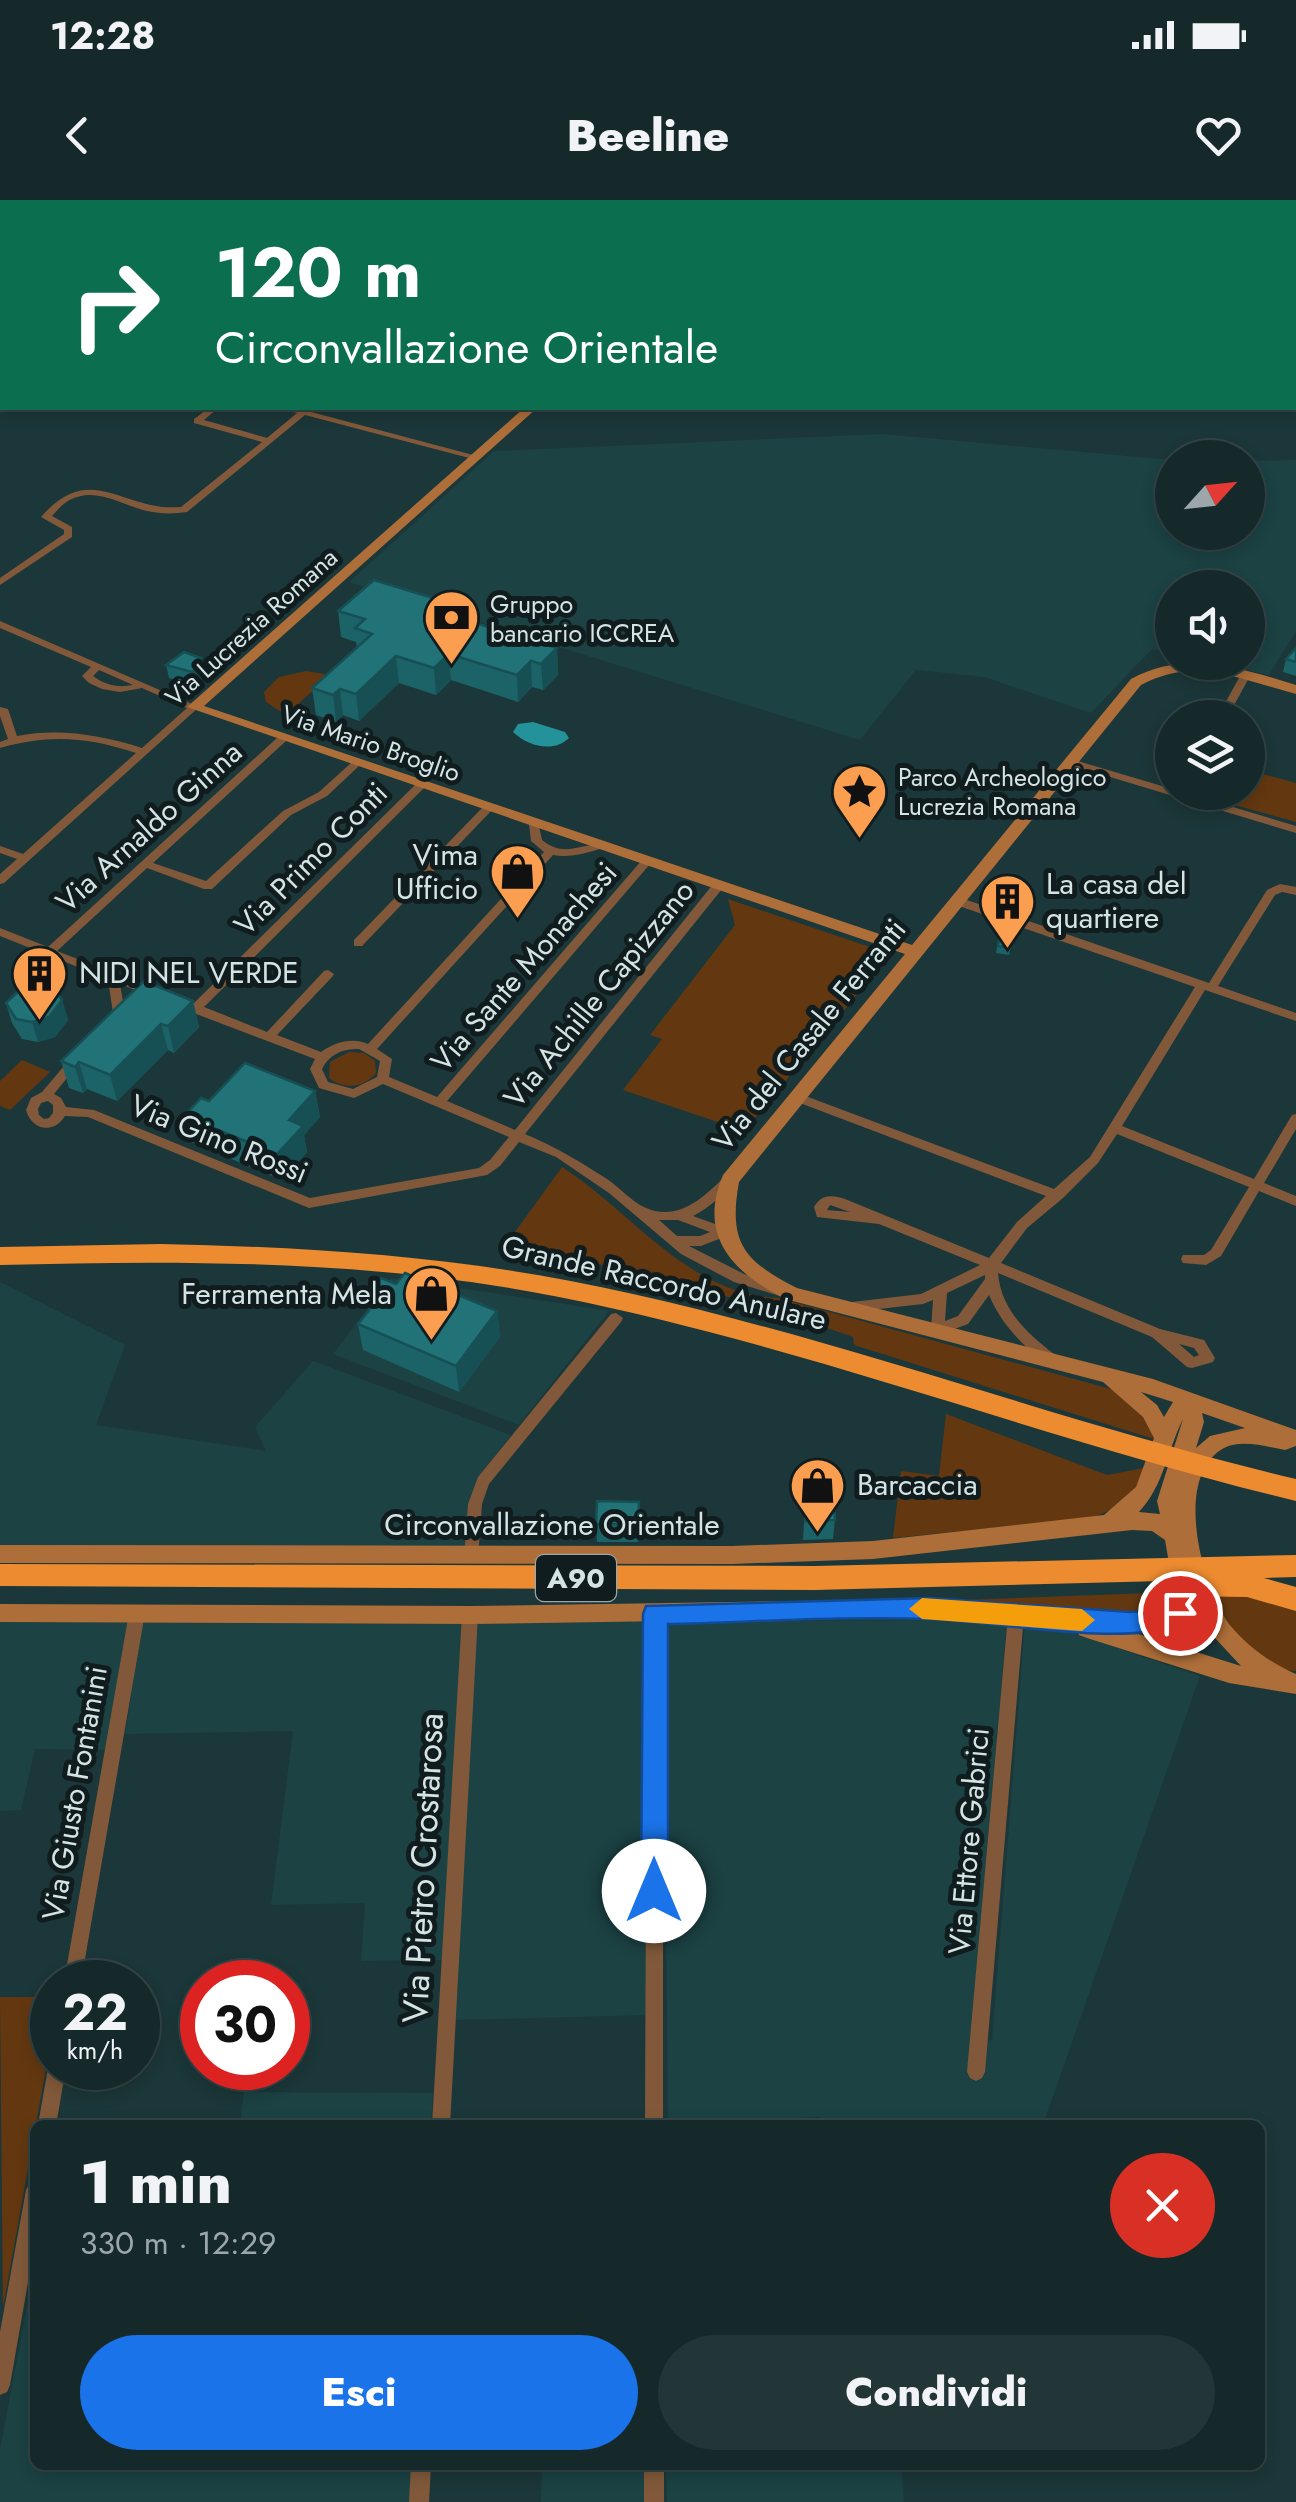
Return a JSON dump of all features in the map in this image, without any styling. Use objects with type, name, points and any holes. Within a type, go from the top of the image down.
[{"type":"highway","name":"Grande Raccordo Anulare","points":[[0,1256],[262,1252],[399,1262],[512,1278],[732,1328],[1117,1446],[1296,1490]]},
{"type":"highway","points":[[0,1576],[473,1568],[622,1596],[1235,1575],[1296,1566]]},
{"type":"highway","points":[[1235,1575],[1296,1600]]},
{"type":"street","points":[[211,410],[197,421],[270,440]]},
{"type":"street","points":[[296,410],[473,456]]},
{"type":"street","name":"Via Lucrezia Romana","points":[[0,880],[529,410]]},
{"type":"street","points":[[0,582],[69,534],[69,528],[46,518],[73,492],[87,490],[164,512],[179,512],[304,412]]},
{"type":"street","points":[[0,624],[194,707]]},
{"type":"street","points":[[97,666],[87,676],[96,684],[122,689],[141,684]]},
{"type":"street","name":"Via del Casale Ferranti","points":[[724,1232],[730,1180],[1071,762],[1144,676],[1155,672]]},
{"type":"street","name":"Via del Casale Ferranti","points":[[1260,680],[1296,690]]},
{"type":"street","name":"Via Mario Broglio","points":[[194,707],[355,765],[915,952]]},
{"type":"street","points":[[3,709],[12,740]]},
{"type":"street","points":[[0,745],[67,734],[145,752]]},
{"type":"street","name":"Via Arnaldo Ginna","points":[[50,952],[282,740]]},
{"type":"street","points":[[1071,762],[1296,830]]},
{"type":"street","points":[[146,864],[208,886],[287,813],[323,794],[355,765]]},
{"type":"street","name":"Via Primo Conti","points":[[196,1009],[420,786]]},
{"type":"street","points":[[358,943],[487,808]]},
{"type":"street","points":[[372,1048],[550,852],[536,841],[534,824]]},
{"type":"street","name":"Via Mario Broglio","points":[[550,852],[568,854],[599,846]]},
{"type":"street","points":[[0,849],[24,858]]},
{"type":"street","name":"Via Sante Monachesi","points":[[440,1103],[646,862]]},
{"type":"street","name":"Via Achille Capizzano","points":[[518,1134],[718,886]]},
{"type":"street","points":[[938,1330],[963,1320],[1022,1225],[1089,1166],[1181,1019],[1271,893],[1280,888],[1296,891]]},
{"type":"street","points":[[957,901],[1203,990],[1296,1017]]},
{"type":"street","points":[[0,932],[322,1058],[345,1046],[372,1048],[387,1063],[383,1079],[360,1093],[336,1092],[318,1078],[322,1058]]},
{"type":"street","points":[[891,944],[899,970]]},
{"type":"street","points":[[270,1037],[328,974]]},
{"type":"street","points":[[105,1033],[119,1016],[113,977]]},
{"type":"street","points":[[43,1099],[81,1056]]},
{"type":"street","points":[[383,1079],[518,1134],[584,1168],[670,1240],[739,1278],[1102,1373],[1188,1399],[1296,1440]]},
{"type":"street","points":[[796,1097],[1058,1195]]},
{"type":"street","name":"Via Gino Rossi","points":[[63,1111],[58,1100],[43,1099],[30,1108],[32,1118],[47,1122],[63,1111],[90,1113],[313,1203],[482,1172],[518,1134]]},
{"type":"street","points":[[1188,1259],[1206,1260],[1216,1253],[1296,1118]]},
{"type":"street","points":[[1115,1128],[1296,1201]]},
{"type":"street","points":[[683,1216],[704,1206],[730,1180]]},
{"type":"street","points":[[635,1210],[656,1216],[683,1216],[724,1232],[749,1270],[792,1294]]},
{"type":"street","points":[[882,1220],[991,1274],[1157,1333]]},
{"type":"street","points":[[670,1240],[701,1241],[724,1232]]},
{"type":"street","points":[[836,1306],[900,1304],[991,1274]]},
{"type":"street","points":[[991,1274],[1011,1324],[1049,1358]]},
{"type":"street","points":[[938,1330],[940,1292]]},
{"type":"street","points":[[473,1568],[475,1504],[483,1481],[616,1318]]},
{"type":"street","points":[[1102,1373],[1146,1406],[1164,1436]]},
{"type":"street","points":[[1102,1524],[1133,1508],[1149,1490],[1164,1436],[1188,1399]]},
{"type":"street","points":[[0,1612],[470,1615],[930,1608],[1130,1623],[1177,1616],[1186,1598],[1172,1534],[1169,1491],[1195,1418],[1188,1399]]},
{"type":"street","points":[[1295,1684],[1253,1662],[1214,1620],[1196,1582],[1186,1507],[1193,1469],[1216,1444],[1245,1437],[1296,1440]]},
{"type":"street","name":"Circonvallazione Orientale","points":[[0,1554],[473,1568],[858,1551],[1102,1524],[1152,1522],[1172,1534]]},
{"type":"street","name":"Via Giusto Fontanini","points":[[76,1960],[137,1614]]},
{"type":"street","points":[[654,2120],[655,1614]]},
{"type":"street","name":"Via Pietro Crostarosa","points":[[441,2120],[470,1615]]},
{"type":"street","name":"Via Ettore Gabrici","points":[[976,2072],[1016,1615]]},
{"type":"street","points":[[1051,1618],[1229,1673],[1295,1684]]},
{"type":"street","points":[[47,2120],[53,2090]]},
{"type":"street","points":[[0,2385],[30,2218]]},
{"type":"street","points":[[419,2502],[421,2470]]},
{"type":"street","points":[[654,2470],[654,2502]]},
{"type":"shaded area","points":[[882,434],[1155,458],[1155,550],[1265,550],[1265,461],[1296,460],[1296,631],[1269,675],[1265,674],[1265,570],[1155,570],[1155,650],[1091,713],[984,677],[916,670],[860,740],[349,582],[494,451]]},
{"type":"shaded area","points":[[306,671],[330,675],[286,715],[266,702],[264,692],[279,677]]},
{"type":"shaded area","points":[[1265,775],[1296,783],[1296,822],[1253,810],[1265,810]]},
{"type":"shaded area","points":[[728,899],[873,948],[884,962],[744,1131],[623,1090],[662,1039],[650,1035],[735,925]]},
{"type":"shaded area","points":[[349,1052],[364,1053],[375,1061],[376,1073],[366,1082],[348,1086],[329,1078],[330,1062]]},
{"type":"shaded area","points":[[22,1060],[50,1072],[10,1110],[0,1106],[0,1081]]},
{"type":"shaded area","points":[[562,1167],[662,1248],[716,1282],[1118,1391],[1150,1420],[1154,1439],[854,1345],[853,1337],[768,1309],[637,1273],[505,1246]]},
{"type":"shaded area","points":[[391,1278],[609,1311],[519,1425],[333,1354]]},
{"type":"shaded area","points":[[0,1282],[125,1345],[96,1425],[266,1451],[255,1427],[313,1361],[511,1435],[478,1477],[469,1504],[466,1549],[0,1548]]},
{"type":"shaded area","points":[[946,1414],[1107,1475],[1149,1467],[1140,1486],[1126,1500],[1091,1518],[893,1538],[901,1471],[939,1476]]},
{"type":"shaded area","points":[[1204,1590],[1237,1591],[1296,1608],[1296,1671],[1280,1669],[1253,1654]]},
{"type":"shaded area","points":[[1176,1592],[1170,1610],[1156,1614],[966,1600]]},
{"type":"shaded area","points":[[129,1618],[108,1750],[35,1749],[21,1810],[0,1811],[0,1621]]},
{"type":"shaded area","points":[[465,1619],[443,1960],[361,1961],[365,1903],[271,1905],[293,1731],[125,1734],[143,1620]]},
{"type":"shaded area","points":[[1007,1620],[970,2044],[992,2040],[1025,1623],[1076,1634],[1200,1676],[1045,2120],[668,2120],[663,1621]]},
{"type":"shaded area","points":[[476,1621],[648,1621],[648,2015],[456,2020]]},
{"type":"shaded area","points":[[0,1997],[30,1997],[30,2090],[42,2090],[37,2120],[30,2120],[30,2157],[3,2307]]},
{"type":"shaded area","points":[[244,2092],[433,2093],[431,2120],[241,2120]]},
{"type":"shaded area","points":[[30,2291],[30,2470],[413,2470],[412,2502],[0,2502],[0,2449]]},
{"type":"shaded area","points":[[542,2470],[647,2470],[647,2502],[541,2502]]},
{"type":"shaded area","points":[[666,2470],[901,2470],[904,2502],[667,2502]]},
{"type":"water","points":[[533,722],[565,732],[569,738],[557,745],[542,746],[513,732],[518,724]]},
{"type":"building","points":[[374,580],[459,606],[449,615],[557,648],[541,664],[531,661],[517,675],[449,654],[434,668],[396,656],[356,694],[340,689],[333,695],[312,688],[372,634],[355,628],[365,619],[338,611]]},
{"type":"building","points":[[1296,648],[1296,662],[1286,659]]},
{"type":"building","points":[[184,652],[201,658],[197,661],[203,663],[192,672],[166,665]]},
{"type":"building","points":[[1000,932],[1013,934],[1010,948],[998,946]]},
{"type":"building","points":[[144,981],[193,1001],[168,1026],[161,1024],[110,1075],[79,1062],[75,1067],[61,1061]]},
{"type":"building","points":[[51,986],[62,1000],[49,1017],[32,1022],[16,1019],[6,1003],[23,987]]},
{"type":"building","points":[[245,1063],[315,1091],[289,1120],[303,1126],[277,1154],[184,1116],[201,1098],[209,1101]]},
{"type":"building","points":[[405,1273],[497,1311],[456,1366],[358,1324],[378,1299],[367,1294],[381,1278],[396,1284]]},
{"type":"building","points":[[597,1501],[639,1502],[638,1524],[596,1524]]},
{"type":"building","points":[[805,1504],[834,1506],[835,1520],[805,1521]]},
{"type":"slow traffic","points":[[922,1609],[1082,1620]]},
{"type":"place","name":"Gruppo bancario ICCREA","points":[[451,667]]},
{"type":"place","name":"Parco Archeologico Lucrezia Romana","points":[[859,840]]},
{"type":"place","name":"Vima Ufficio","points":[[517,921]]},
{"type":"place","name":"La casa del quartiere","points":[[1007,950]]},
{"type":"place","name":"NIDI NEL VERDE","points":[[40,1022]]},
{"type":"place","name":"Ferramenta Mela","points":[[431,1343]]},
{"type":"place","name":"Barcaccia","points":[[818,1534]]},
{"type":"route","points":[[654,1891],[655,1614],[930,1608],[1130,1623],[1166,1620],[1180,1613]]}]
